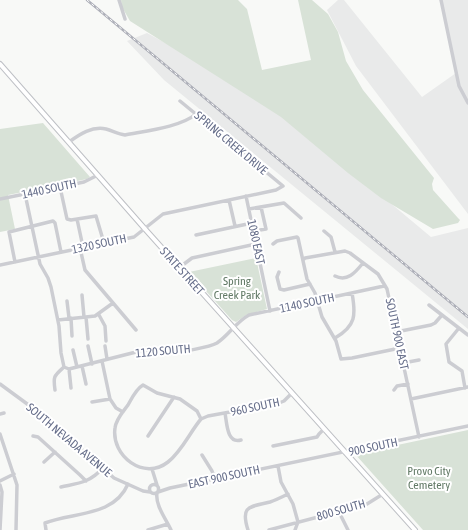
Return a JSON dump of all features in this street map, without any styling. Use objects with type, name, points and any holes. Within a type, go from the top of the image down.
[{"type":"main road","name":"STATE STREET","points":[[0,64],[180,269],[415,530]]},
{"type":"street","points":[[119,0],[125,19]]},
{"type":"street","points":[[441,0],[459,86],[468,103]]},
{"type":"street","name":"SPRING CREEK DRIVE","points":[[180,101],[283,186]]},
{"type":"street","points":[[69,142],[79,134],[89,130],[106,129],[125,135],[181,123],[190,120],[196,114]]},
{"type":"street","name":"1440 SOUTH","points":[[0,199],[88,181],[98,175]]},
{"type":"street","name":"1320 SOUTH","points":[[0,265],[134,237],[163,214],[276,190],[283,186]]},
{"type":"street","points":[[60,187],[67,220],[96,216],[100,225],[104,243]]},
{"type":"street","points":[[24,194],[38,257],[41,268],[48,278],[58,320],[64,367]]},
{"type":"street","name":"1080 EAST","points":[[246,196],[270,311]]},
{"type":"street","points":[[229,200],[235,226]]},
{"type":"street","points":[[249,209],[284,203],[301,218]]},
{"type":"street","points":[[254,231],[266,229],[261,207]]},
{"type":"street","points":[[77,219],[85,270],[136,330]]},
{"type":"street","points":[[15,262],[9,232],[32,227],[47,221],[53,221],[55,223],[61,252]]},
{"type":"street","points":[[196,235],[252,222]]},
{"type":"street","points":[[304,259],[335,252],[331,237],[324,231]]},
{"type":"street","points":[[273,244],[277,241],[298,237],[304,259],[307,279],[314,290],[320,314],[335,338],[341,358],[344,360],[400,348]]},
{"type":"street","points":[[180,269],[192,258],[256,244]]},
{"type":"street","name":"SOUTH 900 EAST","points":[[335,252],[350,252],[363,264],[381,276],[384,286],[387,289],[419,437]]},
{"type":"street","points":[[335,276],[340,279],[351,276],[363,264]]},
{"type":"street","points":[[279,272],[277,277],[280,290],[310,284]]},
{"type":"street","name":"1140 SOUTH","points":[[233,328],[244,318],[253,314],[384,286]]},
{"type":"street","points":[[335,338],[350,327],[354,318],[355,310],[352,293]]},
{"type":"street","points":[[82,295],[88,339]]},
{"type":"street","points":[[68,301],[72,336]]},
{"type":"street","points":[[58,320],[99,314],[113,303]]},
{"type":"street","points":[[429,305],[468,335]]},
{"type":"street","points":[[99,314],[104,323],[106,341]]},
{"type":"street","points":[[396,332],[434,323],[442,315]]},
{"type":"street","name":"1120 SOUTH","points":[[69,369],[144,350],[174,352],[214,345],[233,328]]},
{"type":"street","points":[[411,399],[467,387],[462,371],[449,362],[446,344],[459,328]]},
{"type":"street","points":[[88,346],[92,364]]},
{"type":"street","points":[[104,346],[107,359]]},
{"type":"street","points":[[73,350],[77,367]]},
{"type":"street","points":[[403,363],[419,360]]},
{"type":"street","points":[[102,361],[110,400],[116,408],[123,412]]},
{"type":"street","points":[[82,366],[86,384]]},
{"type":"street","points":[[64,367],[69,369],[71,388]]},
{"type":"street","points":[[55,390],[53,378],[64,367]]},
{"type":"street","name":"SOUTH NEVADA AVENUE","points":[[0,384],[45,417],[114,478],[151,493]]},
{"type":"street","points":[[394,390],[397,386],[408,384]]},
{"type":"street","points":[[143,386],[157,393],[174,397],[197,411],[201,419],[167,463],[152,469],[132,464],[125,459],[116,445],[115,428],[117,420],[138,390],[143,386]]},
{"type":"street","name":"960 SOUTH","points":[[201,419],[279,403],[284,401],[292,394]]},
{"type":"street","points":[[148,436],[174,397]]},
{"type":"street","points":[[92,402],[110,400]]},
{"type":"street","points":[[225,413],[232,440],[242,440]]},
{"type":"street","name":"900 SOUTH","points":[[278,466],[346,453],[468,426]]},
{"type":"street","points":[[273,446],[317,437],[324,429]]},
{"type":"street","points":[[0,434],[18,490],[16,530]]},
{"type":"street","points":[[32,436],[38,437],[86,481]]},
{"type":"street","points":[[44,462],[55,452]]},
{"type":"street","points":[[202,455],[215,479]]},
{"type":"street","points":[[278,466],[281,482],[293,504],[298,522],[295,530]]},
{"type":"street","name":"EAST 900 SOUTH","points":[[151,493],[154,494],[170,488],[278,466]]},
{"type":"street","points":[[61,488],[95,477],[103,468]]},
{"type":"street","points":[[152,469],[153,477],[151,493],[171,530]]},
{"type":"street","points":[[0,481],[14,474]]},
{"type":"street","points":[[153,477],[158,486],[157,500],[159,506]]},
{"type":"street","points":[[46,530],[45,523],[55,519],[77,516],[100,510],[117,499],[126,490],[128,484]]},
{"type":"street","points":[[0,485],[2,492],[0,530]]},
{"type":"street","name":"EAST 900 SOUTH","points":[[141,489],[151,486],[170,488]]},
{"type":"street","points":[[248,530],[245,514],[246,510],[250,506],[275,500],[288,494]]},
{"type":"street","name":"800 SOUTH","points":[[270,530],[367,504],[383,494]]},
{"type":"street","points":[[339,512],[348,530]]},
{"type":"street","points":[[148,530],[168,524]]},
{"type":"shaded area","points":[[338,0],[344,0],[422,97],[456,73],[441,0],[468,0],[468,214],[356,66],[327,10]]},
{"type":"shaded area","points":[[147,33],[284,114],[431,237],[468,228],[468,329],[164,80],[127,41]]},
{"type":"green space","points":[[121,0],[238,0],[247,9],[262,70],[311,60],[298,0],[312,0],[328,14],[338,32],[346,61],[363,90],[434,178],[432,184],[433,190],[460,220],[458,223],[433,229],[381,198],[348,173],[281,117],[130,21],[122,7]]},
{"type":"green space","points":[[43,123],[90,177],[87,179],[8,195],[15,229],[0,232],[0,129]]},
{"type":"green space","name":"Spring Creek Park","points":[[256,258],[267,309],[246,315],[236,322],[232,320],[189,272]]},
{"type":"green space","name":"Provo City Cemetery","points":[[468,430],[468,530],[423,530],[355,454]]},
{"type":"railway","points":[[87,0],[468,317]]}]
